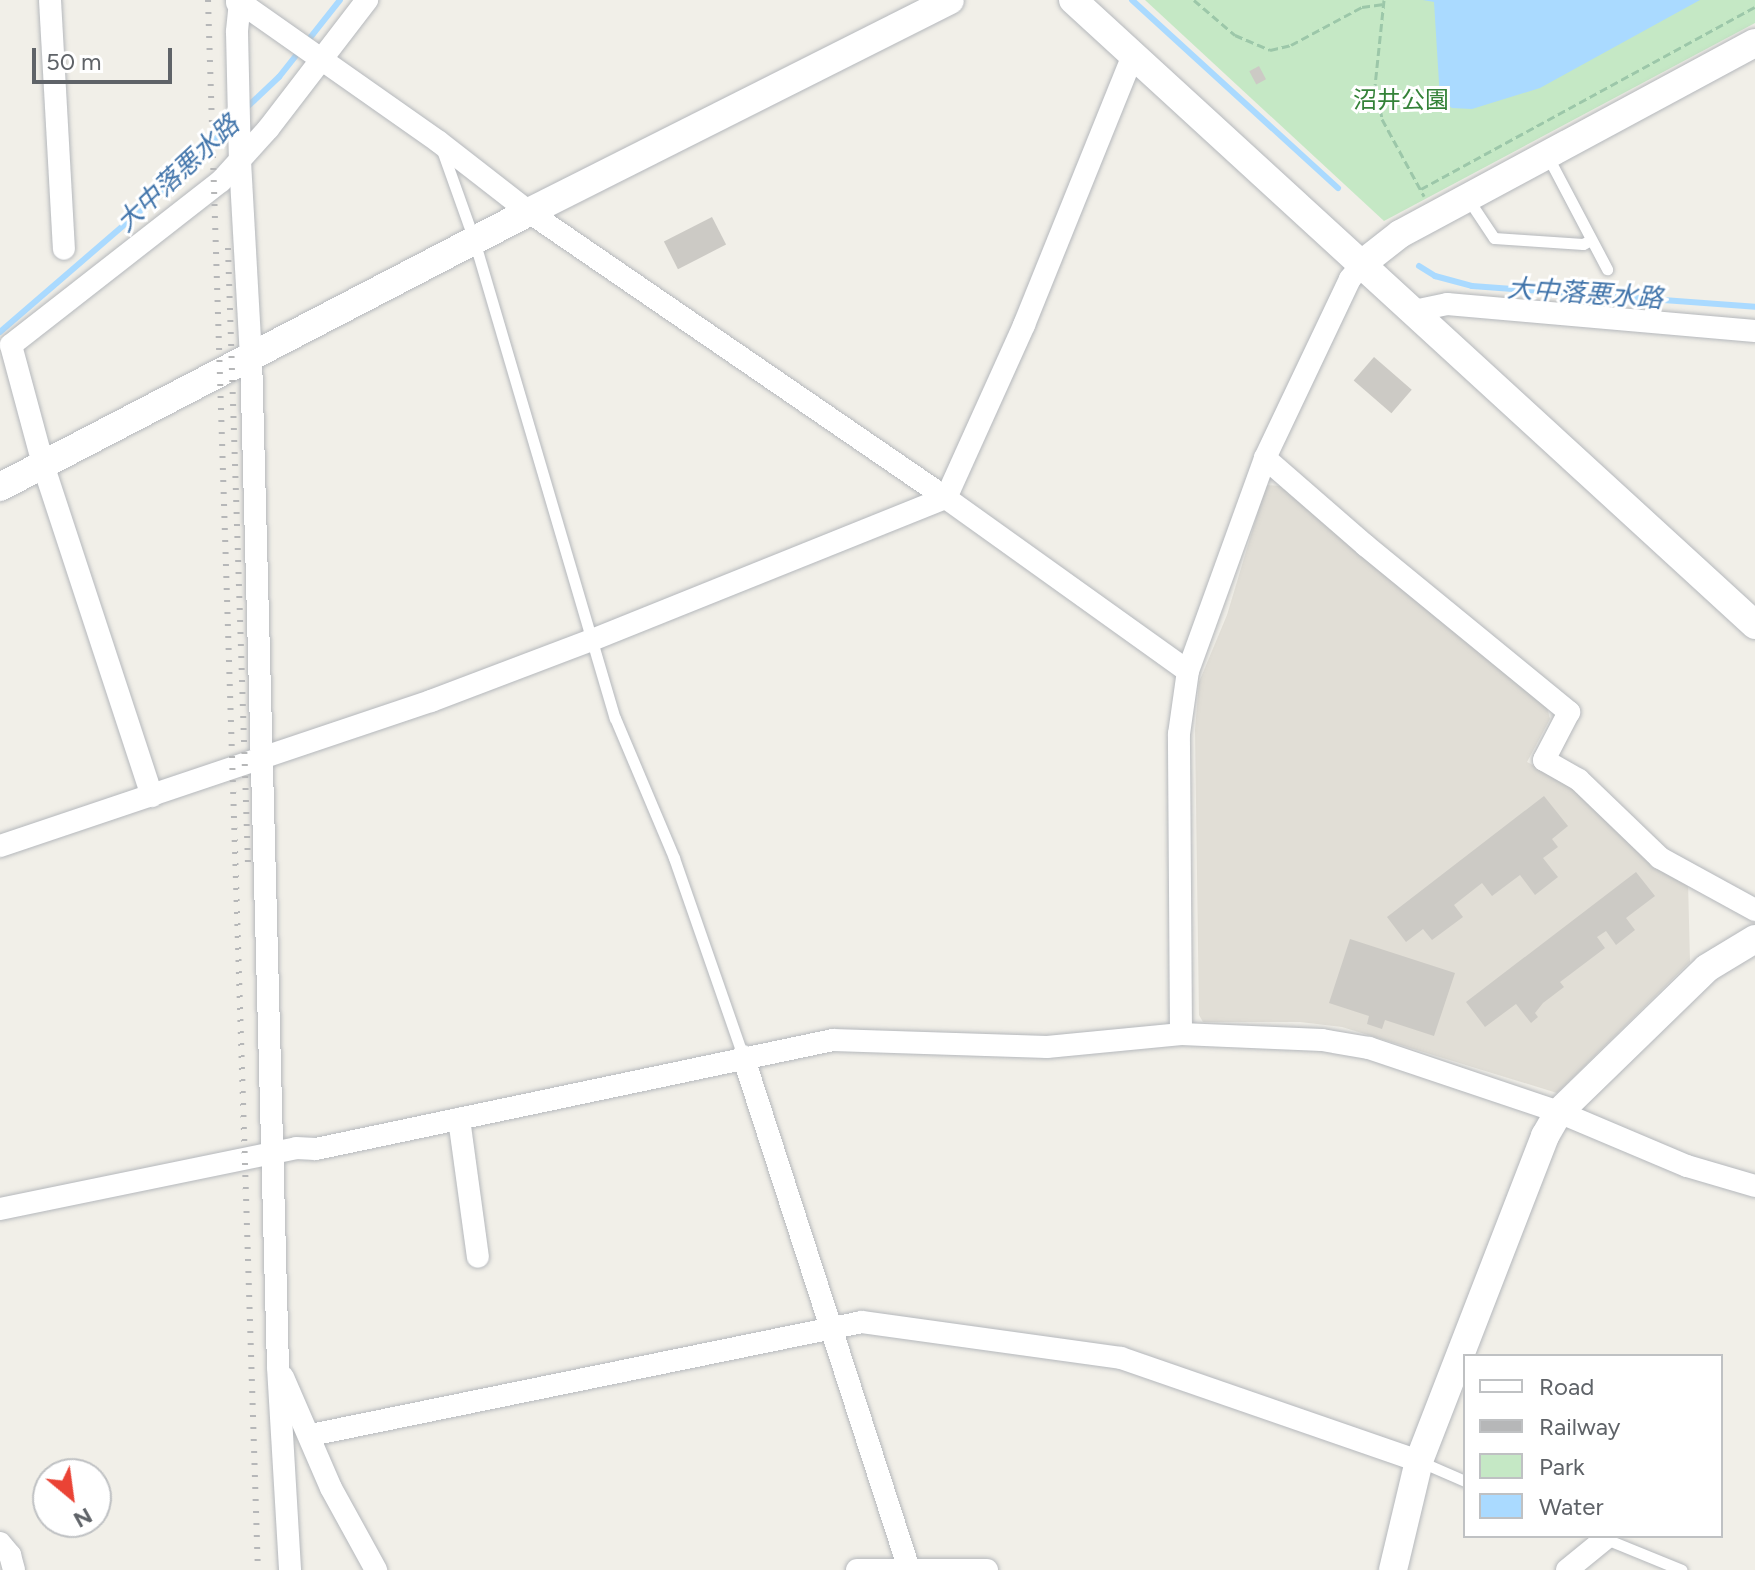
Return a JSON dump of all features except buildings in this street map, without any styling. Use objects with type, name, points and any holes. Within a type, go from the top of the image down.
[{"type":"street","points":[[50,0],[64,249]]},
{"type":"street","points":[[152,796],[5,348],[221,181],[240,154],[268,129],[315,56],[332,48],[367,0]]},
{"type":"street","points":[[0,487],[474,240],[950,0]]},
{"type":"street","points":[[1073,0],[1755,625]]},
{"type":"street","points":[[239,1],[439,142],[529,212],[946,498],[1188,671]]},
{"type":"street","points":[[239,1],[240,154],[251,356],[278,1367],[290,1570]]},
{"type":"street","points":[[1181,1034],[1179,734],[1188,671],[1265,458],[1350,279],[1363,263],[1400,234],[1755,43]]},
{"type":"street","points":[[0,846],[260,761],[592,640],[946,498],[1024,325],[1133,55]]},
{"type":"street","points":[[1414,311],[1447,304],[1755,331]]},
{"type":"street","points":[[1265,458],[1365,545],[1569,712],[1544,760],[1579,780],[1660,858],[1755,910]]},
{"type":"street","points":[[1393,1570],[1419,1461],[1545,1136],[1559,1112],[1707,968],[1755,939]]},
{"type":"street","points":[[0,1209],[296,1148],[316,1149],[743,1056],[833,1040],[1047,1047],[1181,1034],[1343,1042],[1426,1065],[1559,1112],[1687,1166],[1755,1186]]},
{"type":"street","points":[[743,1056],[909,1569]]},
{"type":"street","points":[[459,1119],[478,1257]]},
{"type":"street","points":[[311,1435],[862,1322],[1121,1358],[1419,1461]]},
{"type":"street","points":[[278,1367],[311,1435],[331,1488],[376,1570]]},
{"type":"street","points":[[1567,1570],[1601,1538]]},
{"type":"street","points":[[0,1543],[10,1555],[14,1570]]},
{"type":"street","points":[[857,1570],[987,1570]]},
{"type":"lane","points":[[439,142],[474,240],[615,718],[674,858],[743,1056]]},
{"type":"lane","points":[[1547,155],[1607,269]]},
{"type":"lane","points":[[1467,198],[1494,238],[1583,244],[1591,240]]},
{"type":"lane","points":[[1419,1461],[1463,1480]]},
{"type":"lane","points":[[1604,1538],[1682,1570]]},
{"type":"path","points":[[1194,0],[1235,35],[1270,50],[1291,45],[1362,7],[1384,2],[1375,85],[1382,119],[1428,203]]},
{"type":"path","points":[[1421,189],[1755,7]]},
{"type":"shaded area","points":[[1266,485],[1280,486],[1547,707],[1550,719],[1527,762],[1568,783],[1688,881],[1690,962],[1557,1093],[1342,1027],[1300,1022],[1203,1022],[1199,1015],[1195,730],[1199,682],[1227,615]]},
{"type":"green space","name":"沼井公園","points":[[1145,0],[1755,0],[1755,23],[1384,221]]},
{"type":"water","points":[[1423,0],[1700,0],[1540,88],[1472,109],[1452,108],[1440,99],[1434,2]]},
{"type":"waterway","name":"大中落悪水路","points":[[245,109],[279,77],[340,0]]},
{"type":"waterway","name":"大中落悪水路","points":[[1132,0],[1338,188]]},
{"type":"waterway","name":"大中落悪水路","points":[[0,332],[174,182],[232,122]]},
{"type":"waterway","name":"大中落悪水路","points":[[1419,266],[1435,276],[1472,286],[1755,307]]},
{"type":"railway","points":[[208,0],[258,1570]]},
{"type":"railway","points":[[228,248],[248,864]]}]
